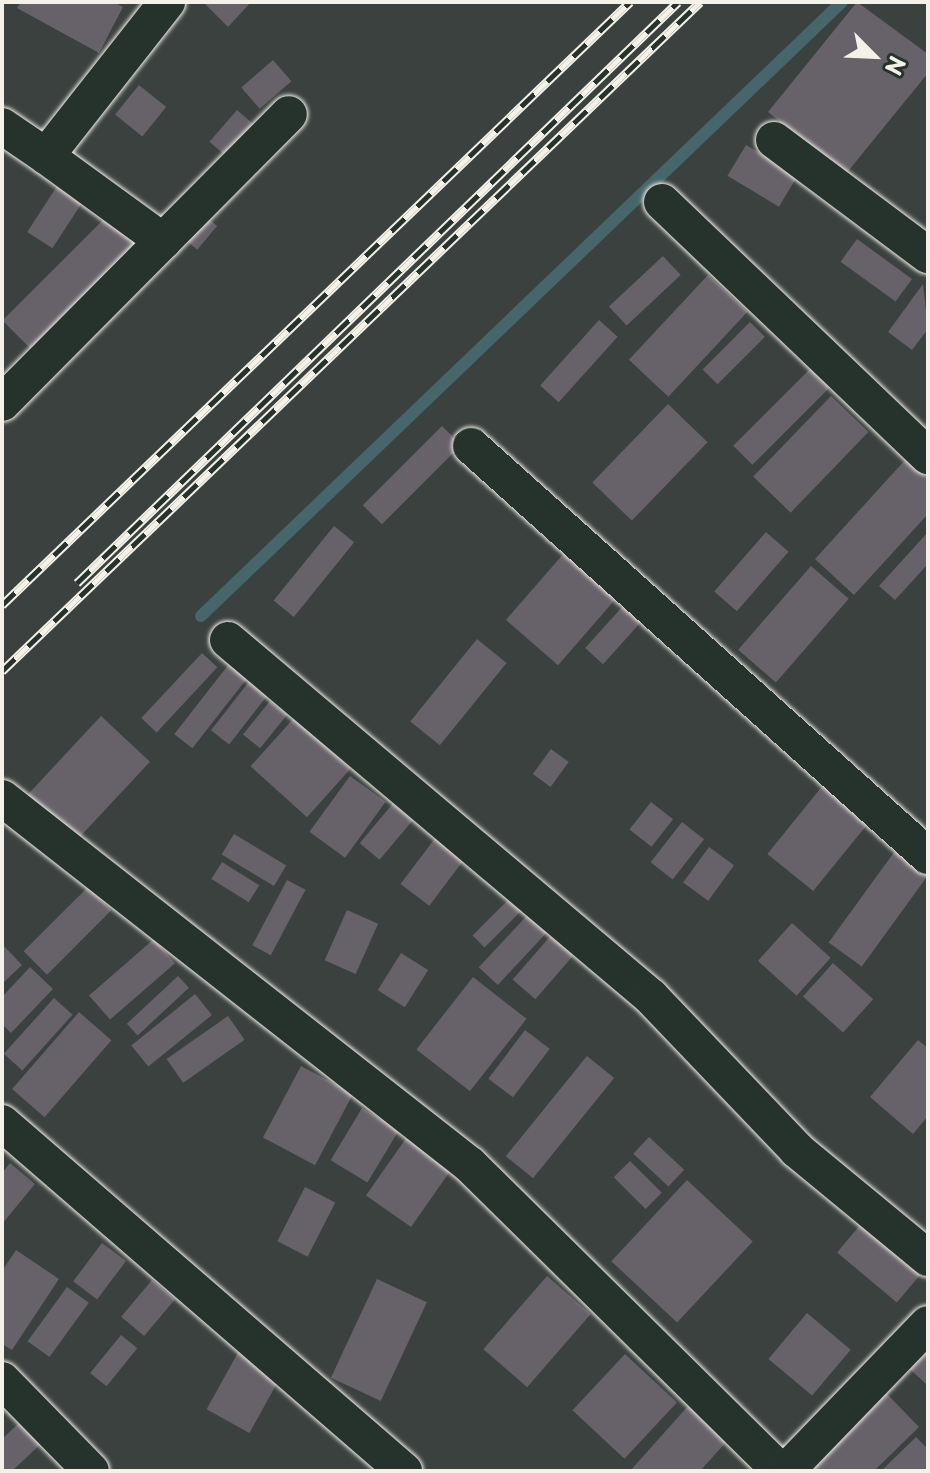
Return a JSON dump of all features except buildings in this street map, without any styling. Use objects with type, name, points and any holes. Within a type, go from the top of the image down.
[{"type":"street","points":[[46,156],[167,2]]},
{"type":"street","points":[[2,403],[289,114]]},
{"type":"street","points":[[2,126],[163,241]]},
{"type":"street","points":[[774,140],[928,255]]},
{"type":"street","points":[[662,202],[928,456]]},
{"type":"street","points":[[471,446],[928,856]]},
{"type":"street","points":[[228,640],[651,997],[797,1150],[928,1258]]},
{"type":"street","points":[[2,798],[470,1165],[780,1471]]},
{"type":"street","points":[[2,1123],[404,1471]]},
{"type":"street","points":[[786,1471],[928,1324]]},
{"type":"street","points":[[2,1380],[91,1471]]},
{"type":"waterway","points":[[201,616],[842,2]]},
{"type":"railway","points":[[2,605],[630,2]]},
{"type":"railway","points":[[77,583],[678,2]]},
{"type":"railway","points":[[2,671],[700,2]]}]
